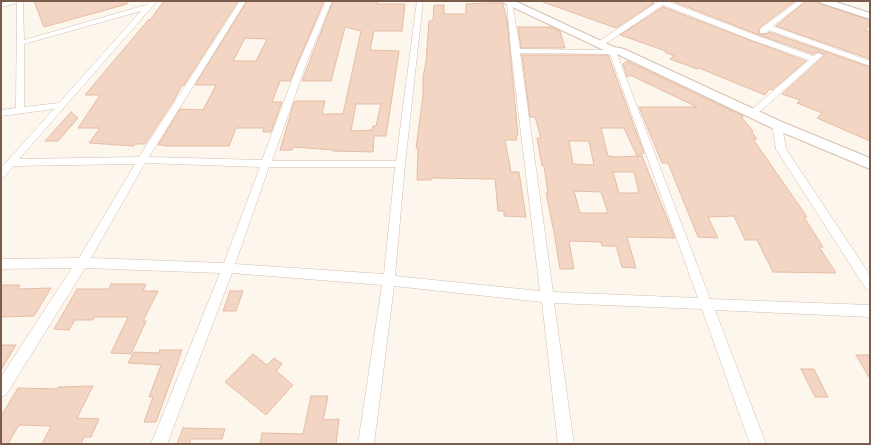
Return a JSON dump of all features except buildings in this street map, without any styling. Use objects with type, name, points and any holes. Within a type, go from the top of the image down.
[{"type":"main road","points":[[509,2],[777,126],[870,164]]},
{"type":"street","points":[[1,4],[19,1],[20,110]]},
{"type":"street","points":[[1,390],[82,263],[142,160],[243,1]]},
{"type":"street","points":[[159,444],[228,268],[302,64],[329,1]]},
{"type":"street","points":[[366,444],[389,280],[400,164],[420,1]]},
{"type":"street","points":[[755,38],[802,1]]},
{"type":"street","points":[[824,1],[870,16]]},
{"type":"street","points":[[509,2],[566,444]]},
{"type":"street","points":[[599,44],[663,2],[755,38],[815,59]]},
{"type":"street","points":[[20,43],[151,4]]},
{"type":"street","points":[[1,174],[151,4]]},
{"type":"street","points":[[768,27],[870,64]]},
{"type":"street","points":[[752,114],[826,49]]},
{"type":"street","points":[[515,51],[615,51],[758,444]]},
{"type":"street","points":[[1,113],[62,105]]},
{"type":"street","points":[[777,126],[781,149],[870,285]]},
{"type":"street","points":[[12,162],[142,160],[267,164],[400,164]]},
{"type":"street","points":[[1,264],[82,263],[228,268],[389,280],[547,297],[870,311]]}]
